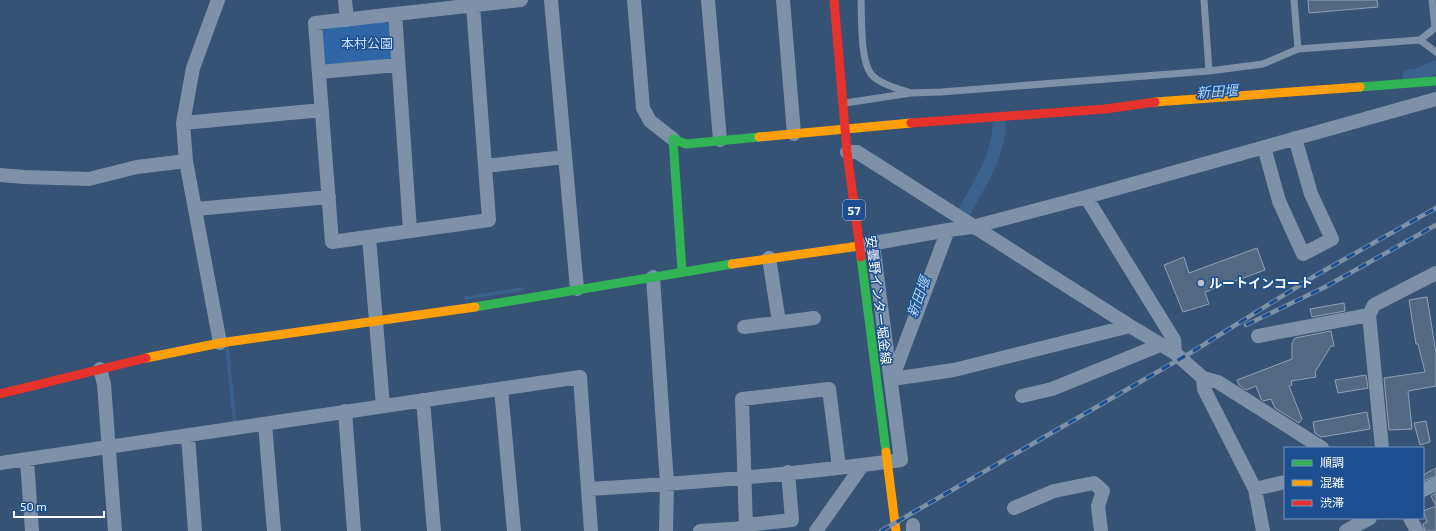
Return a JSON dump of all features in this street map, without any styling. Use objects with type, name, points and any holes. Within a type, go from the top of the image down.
[{"type":"street","points":[[218,0],[193,68],[183,123],[186,161],[220,343]]},
{"type":"street","points":[[345,0],[347,20]]},
{"type":"street","points":[[473,5],[489,220],[332,242],[315,23],[347,20],[473,5],[521,0]]},
{"type":"street","points":[[551,0],[577,289]]},
{"type":"street","points":[[634,0],[643,108],[650,121],[673,139],[686,144],[845,130],[864,126],[1436,81]]},
{"type":"street","points":[[708,0],[720,140]]},
{"type":"street","points":[[783,0],[794,134]]},
{"type":"street","name":"安曇野インター堀金線","points":[[834,0],[854,246],[881,420],[896,531]]},
{"type":"street","points":[[395,14],[410,230]]},
{"type":"street","points":[[319,72],[398,66]]},
{"type":"street","points":[[0,394],[100,369],[220,343],[498,304],[682,271],[873,244],[972,226],[1086,197],[1436,99]]},
{"type":"street","points":[[183,123],[322,110]]},
{"type":"street","points":[[1264,147],[1279,201],[1303,254],[1332,239],[1311,194],[1295,138]]},
{"type":"street","points":[[673,139],[682,271]]},
{"type":"street","points":[[847,152],[857,152],[1160,345],[1175,353],[1203,378],[1218,382],[1320,447]]},
{"type":"street","points":[[485,166],[565,157]]},
{"type":"street","points":[[0,175],[89,179],[137,167],[186,161]]},
{"type":"street","points":[[196,209],[329,196]]},
{"type":"street","points":[[1086,197],[1174,340],[1175,353]]},
{"type":"street","points":[[892,379],[948,230]]},
{"type":"street","points":[[369,237],[383,406]]},
{"type":"street","points":[[589,489],[745,477],[862,466],[901,460],[892,379],[873,244]]},
{"type":"street","points":[[854,246],[877,464]]},
{"type":"street","points":[[769,258],[779,322]]},
{"type":"street","points":[[1382,447],[1369,315],[1374,305],[1436,273]]},
{"type":"street","points":[[653,277],[667,484],[666,531]]},
{"type":"street","points":[[1258,336],[1369,315]]},
{"type":"street","points":[[744,327],[814,318]]},
{"type":"street","points":[[892,379],[954,370],[1130,326]]},
{"type":"street","points":[[1022,396],[1052,389],[1160,345]]},
{"type":"street","points":[[100,369],[104,384],[114,531]]},
{"type":"street","points":[[0,463],[580,377],[591,531]]},
{"type":"street","points":[[1203,378],[1204,389],[1255,489],[1263,531]]},
{"type":"street","points":[[501,388],[514,531]]},
{"type":"street","points":[[746,525],[742,399],[830,389],[839,467]]},
{"type":"street","points":[[423,400],[434,531]]},
{"type":"street","points":[[345,411],[354,531]]},
{"type":"street","points":[[265,424],[274,531]]},
{"type":"street","points":[[188,435],[195,531]]},
{"type":"street","points":[[27,460],[32,531]]},
{"type":"street","points":[[816,531],[862,466]]},
{"type":"street","points":[[700,531],[746,528],[746,525],[792,520],[788,472]]},
{"type":"street","points":[[1014,508],[1054,491],[1094,482],[1103,492],[1098,506],[1101,531]]},
{"type":"street","points":[[1255,489],[1284,482]]},
{"type":"street","points":[[1424,490],[1436,484]]},
{"type":"street","points":[[1346,531],[1368,519]]},
{"type":"street","points":[[1410,519],[1416,531]]},
{"type":"lane","points":[[861,0],[865,61],[872,75],[885,83],[911,93]]},
{"type":"lane","points":[[1204,0],[1209,71]]},
{"type":"lane","points":[[1294,0],[1298,49]]},
{"type":"lane","points":[[842,103],[911,93],[941,92],[1209,71],[1263,64],[1298,49],[1420,40],[1434,28],[1432,0]]},
{"type":"lane","points":[[1420,40],[1436,52]]},
{"type":"green space","name":"本村公園","points":[[383,20],[389,26],[392,57],[386,62],[329,67],[324,62],[321,33],[328,27]]},
{"type":"building","points":[[1308,0],[1377,0],[1378,7],[1309,13]]},
{"type":"building","name":"ルートインコート","points":[[1257,248],[1265,270],[1205,292],[1209,304],[1183,312],[1164,265],[1184,257],[1189,273]]},
{"type":"building","points":[[1427,297],[1436,353],[1436,386],[1408,391],[1412,429],[1389,430],[1384,378],[1425,372],[1418,344],[1416,344],[1409,300]]},
{"type":"building","points":[[1344,303],[1345,311],[1312,317],[1310,309]]},
{"type":"building","points":[[1331,331],[1334,346],[1331,346],[1315,372],[1316,377],[1291,381],[1292,385],[1289,386],[1302,419],[1299,423],[1275,408],[1271,399],[1263,401],[1256,386],[1246,390],[1239,385],[1237,380],[1292,359],[1292,343],[1295,338]]},
{"type":"building","points":[[1366,375],[1368,388],[1338,393],[1335,380]]},
{"type":"building","points":[[1367,412],[1370,429],[1321,437],[1315,433],[1313,422]]},
{"type":"building","points":[[1426,421],[1430,442],[1420,445],[1414,423]]},
{"type":"building","points":[[1436,468],[1436,476],[1424,481],[1424,474]]},
{"type":"building","points":[[1436,493],[1436,506],[1431,496]]},
{"type":"building","points":[[1436,506],[1436,531],[1425,531],[1423,524],[1427,522],[1424,511]]},
{"type":"waterway","name":"新田堰","points":[[1409,76],[1417,75],[1436,67]]},
{"type":"waterway","name":"新田堰","points":[[963,214],[982,180],[992,157],[996,146],[999,121]]},
{"type":"waterway","points":[[866,237],[889,234]]},
{"type":"waterway","points":[[466,298],[523,289]]},
{"type":"waterway","points":[[227,347],[235,425]]},
{"type":"railway","points":[[881,531],[1192,352],[1318,274],[1436,208]]},
{"type":"railway","points":[[1246,325],[1325,287],[1436,225]]},
{"type":"traffic: fast","points":[[1360,87],[1436,81]]},
{"type":"traffic: fast","points":[[682,271],[673,139],[686,144],[759,137]]},
{"type":"traffic: fast","points":[[861,257],[886,452]]},
{"type":"traffic: fast","points":[[475,307],[732,264]]},
{"type":"traffic: slow","points":[[1155,102],[1360,87]]},
{"type":"traffic: slow","points":[[759,137],[911,123]]},
{"type":"traffic: slow","points":[[732,264],[859,246]]},
{"type":"traffic: slow","points":[[146,358],[220,343],[475,307]]},
{"type":"traffic: slow","points":[[886,452],[896,531]]},
{"type":"traffic: jam","points":[[834,0],[847,152],[861,257]]},
{"type":"traffic: jam","points":[[911,123],[1105,109],[1155,102]]},
{"type":"traffic: jam","points":[[0,394],[146,358]]},
{"type":"place","name":"ルートインコート","points":[[1201,283]]}]
